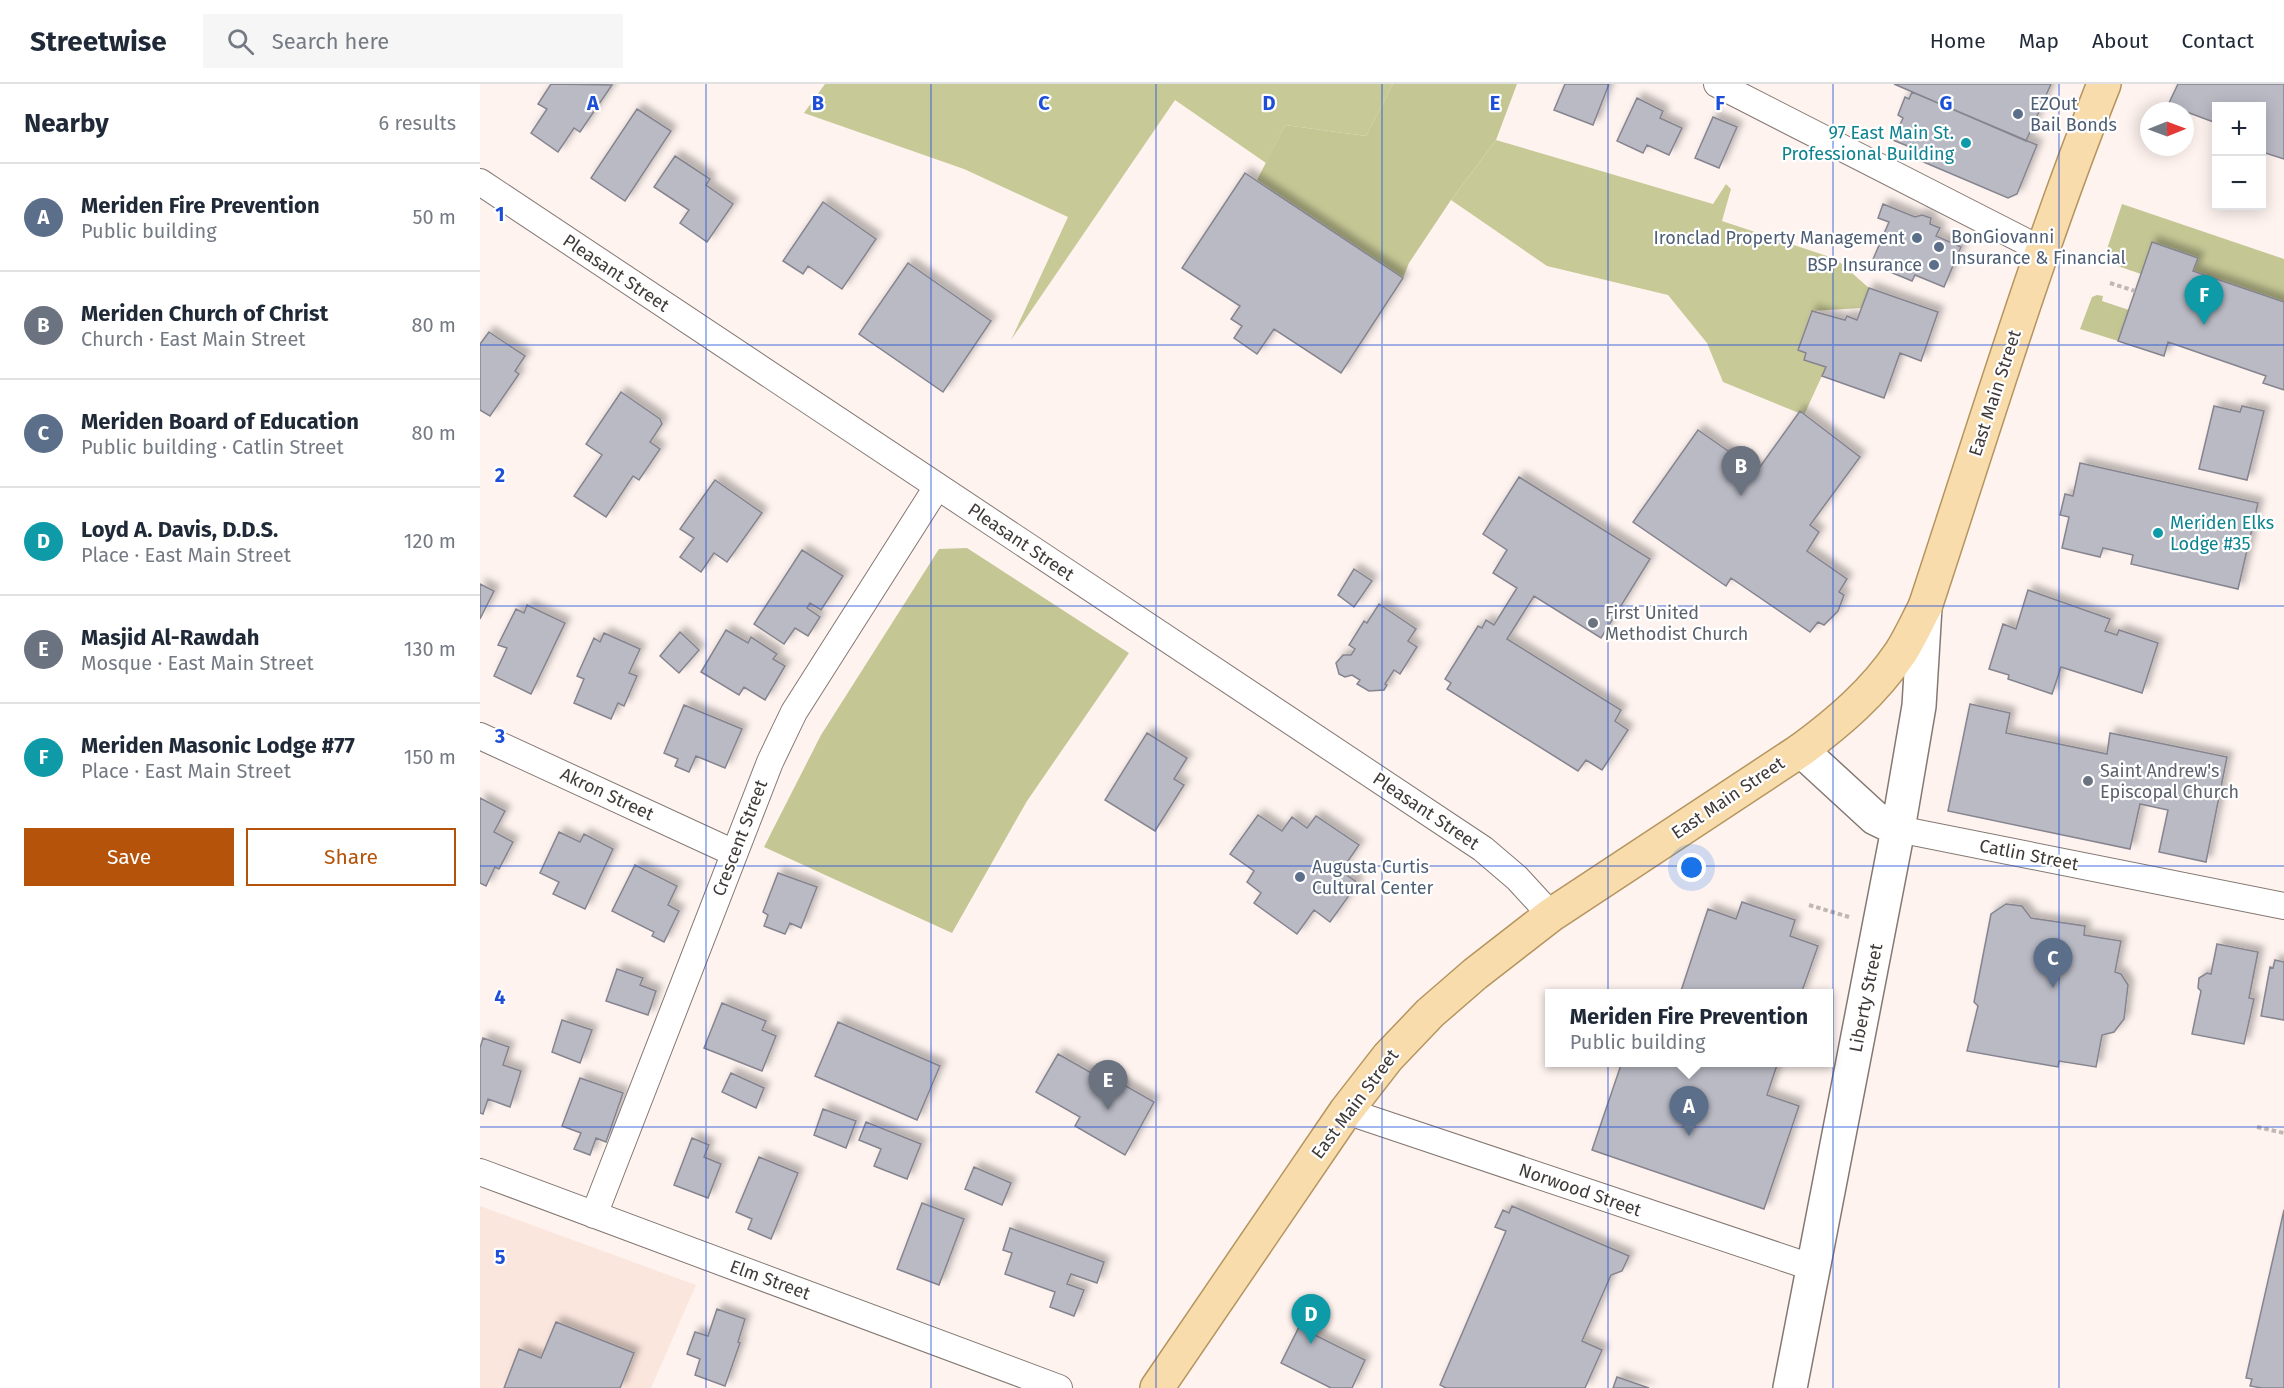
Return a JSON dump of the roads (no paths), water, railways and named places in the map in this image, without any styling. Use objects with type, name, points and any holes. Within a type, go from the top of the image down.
[{"type":"main road","name":"East Main Street","points":[[1157,1388],[1346,1111],[1388,1057],[1430,1014],[1475,974],[1551,915],[1801,750],[1840,720],[1873,689],[1902,651],[1925,607],[2042,250],[2104,84]]},
{"type":"main road","name":"Liberty Street","points":[[1790,1388],[1898,830],[1919,706],[1925,607]]},
{"type":"main road","name":"Catlin Street","points":[[1801,750],[1875,818],[1898,830]]},
{"type":"street","points":[[1717,84],[2042,250]]},
{"type":"street","name":"Pleasant Street","points":[[480,182],[1483,849],[1517,878],[1551,915]]},
{"type":"street","name":"Crescent Street","points":[[594,1215],[770,762],[794,712],[937,487]]},
{"type":"street","name":"Akron Street","points":[[480,736],[734,853]]},
{"type":"street","name":"Catlin Street","points":[[1898,830],[2284,906]]},
{"type":"street","name":"Norwood Street","points":[[1346,1111],[1814,1268]]},
{"type":"street","name":"Elm Street","points":[[480,1172],[1059,1388]]},
{"type":"place","name":"EZOut Bail Bonds","points":[[2018,114]]},
{"type":"place","name":"97 East Main St. Professional Building","points":[[1966,143]]},
{"type":"place","name":"Ironclad Property Management","points":[[1917,238]]},
{"type":"place","name":"BonGiovanni Insurance & Financial","points":[[1939,247]]},
{"type":"place","name":"BSP Insurance","points":[[1934,265]]},
{"type":"place","name":"Meriden Masonic Lodge #77","points":[[2204,325]]},
{"type":"place","name":"Meriden Church of Christ","points":[[1741,496]]},
{"type":"place","name":"Meriden Elks Lodge #35","points":[[2158,533]]},
{"type":"place","name":"First United Methodist Church","points":[[1593,623]]},
{"type":"place","name":"Saint Andrew's Episcopal Church","points":[[2088,781]]},
{"type":"place","name":"Augusta Curtis Cultural Center","points":[[1300,877]]},
{"type":"place","name":"Meriden Board of Education","points":[[2053,988]]},
{"type":"place","name":"Masjid Al-Rawdah","points":[[1108,1110]]},
{"type":"place","name":"Meriden Fire Prevention","points":[[1689,1136]]},
{"type":"place","name":"Loyd A. Davis, D.D.S.","points":[[1311,1344]]}]
